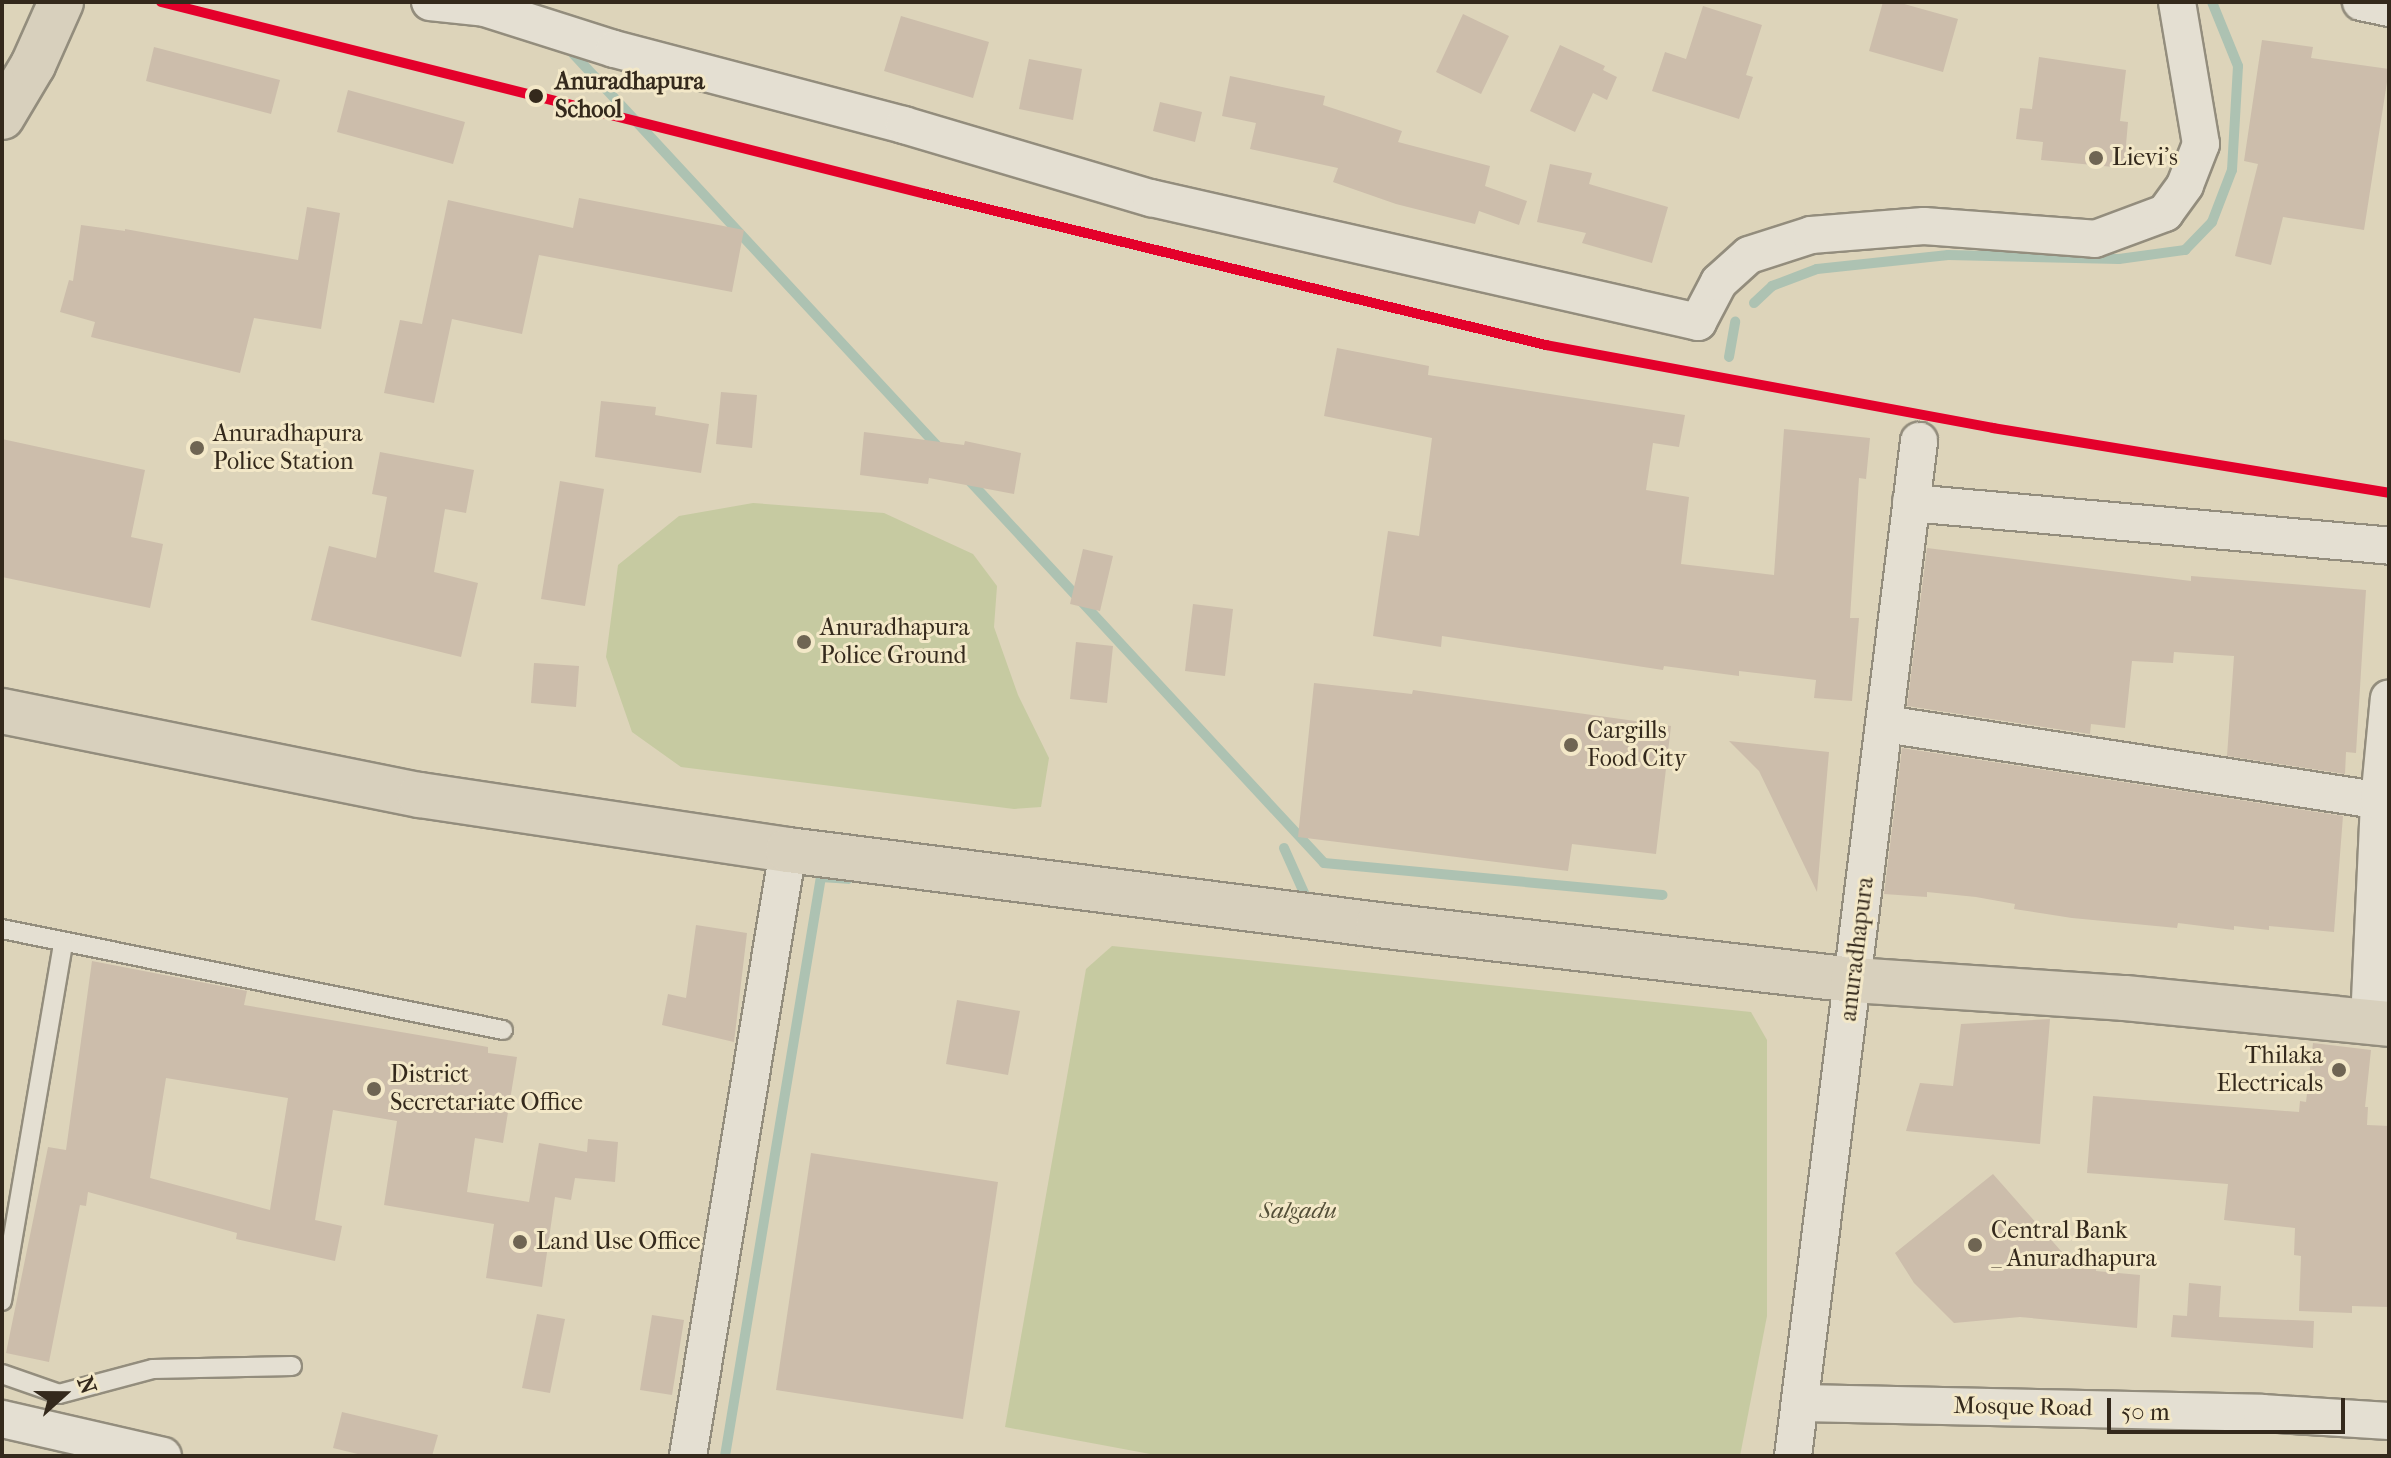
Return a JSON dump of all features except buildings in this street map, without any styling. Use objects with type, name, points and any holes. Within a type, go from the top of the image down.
[{"type":"main road","points":[[2,117],[33,65],[61,2]]},
{"type":"main road","points":[[5,709],[420,795],[788,850],[1378,925],[1853,980],[2125,998],[2379,1023]]},
{"type":"street","points":[[430,2],[485,8],[614,49],[904,125],[1151,198],[1698,322],[1719,282],[1749,255],[1811,235],[1924,226],[2095,239],[2165,213],[2185,185],[2201,144],[2177,2]]},
{"type":"street","points":[[2361,2],[2389,8]]},
{"type":"street","name":"anuradhapura","points":[[1793,1456],[1919,441]]},
{"type":"street","points":[[1911,503],[2389,546]]},
{"type":"street","points":[[2379,1023],[2389,698]]},
{"type":"street","points":[[1885,724],[2384,802]]},
{"type":"street","points":[[688,1456],[788,850]]},
{"type":"street","name":"Mosque Road","points":[[1801,1403],[2262,1413],[2389,1421]]},
{"type":"street","points":[[2,1419],[163,1456]]},
{"type":"lane","points":[[2,929],[503,1030]]},
{"type":"lane","points":[[2,1301],[63,943]]},
{"type":"lane","points":[[2,1374],[59,1394],[153,1369],[292,1366]]},
{"type":"green space","name":"Anuradhapura Police Ground","points":[[753,503],[884,513],[973,554],[997,586],[994,627],[1018,695],[1049,758],[1041,807],[1014,809],[681,767],[632,732],[606,657],[618,565],[679,516]]},
{"type":"green space","name":"Salgadu","points":[[1112,946],[1751,1012],[1767,1040],[1767,1316],[1740,1456],[1161,1456],[1005,1427],[1086,969]]},
{"type":"waterway","points":[[1754,303],[1772,286],[1817,269],[1948,255],[2119,259],[2185,250],[2212,222],[2232,170],[2238,66],[2212,2]]},
{"type":"waterway","points":[[567,47],[940,449]]},
{"type":"waterway","points":[[1729,357],[1735,322]]},
{"type":"waterway","points":[[967,478],[1324,863],[1662,895]]},
{"type":"waterway","points":[[1284,848],[1310,906]]},
{"type":"waterway","points":[[725,1456],[821,877],[848,879]]},
{"type":"transit line","points":[[161,2],[926,194],[1546,345],[1993,428],[2389,493]]},
{"type":"place","name":"Anuradhapura School","points":[[536,96]]},
{"type":"place","name":"Lievi's","points":[[2096,158]]},
{"type":"place","name":"Anuradhapura Police Station","points":[[197,448]]},
{"type":"place","name":"Anuradhapura Police Ground","points":[[804,642]]},
{"type":"place","name":"Cargills Food City","points":[[1571,745]]},
{"type":"place","name":"Thilaka Electricals","points":[[2339,1070]]},
{"type":"place","name":"District Secretariate Office","points":[[374,1089]]},
{"type":"place","name":"Land Use Office","points":[[520,1242]]},
{"type":"place","name":"Central Bank _ Anuradhapura","points":[[1975,1245]]}]
